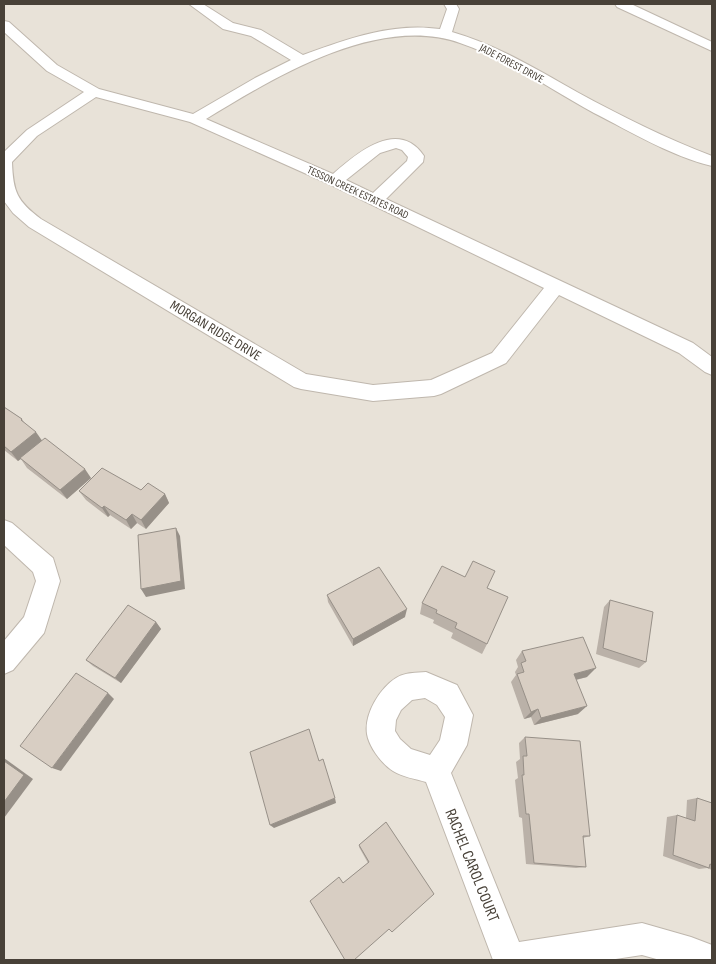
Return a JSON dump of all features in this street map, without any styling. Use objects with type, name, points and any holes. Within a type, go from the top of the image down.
[{"type":"street","points":[[195,4],[228,26],[256,33],[301,60]]},
{"type":"street","points":[[444,34],[453,9],[450,4]]},
{"type":"street","points":[[621,4],[712,47]]},
{"type":"street","name":"TESSON CREEK ESTATES ROAD","points":[[4,25],[52,68],[94,92],[195,119],[334,181],[557,285],[686,348],[712,367]]},
{"type":"street","name":"JADE FOREST DRIVE","points":[[195,119],[268,76],[301,60],[361,40],[400,32],[424,31],[444,34],[475,43],[631,127],[668,145],[712,161]]},
{"type":"street","name":"MORGAN RIDGE DRIVE","points":[[94,92],[32,132],[4,161],[4,185],[13,206],[35,223],[301,381],[373,394],[434,388],[500,358],[557,285]]},
{"type":"street","points":[[334,181],[376,148],[386,144],[395,144],[413,151],[416,156],[415,162],[374,200]]},
{"type":"street","points":[[4,530],[44,566],[48,581],[35,624],[4,662]]},
{"type":"street","name":"RACHEL CAROL COURT","points":[[436,772],[510,959]]},
{"type":"street","points":[[510,959],[642,939],[691,953],[708,960]]},
{"type":"shaded area","points":[[4,4],[712,4],[712,960],[4,960]]},
{"type":"building","points":[[4,407],[22,419],[36,432],[11,452],[4,446]]},
{"type":"building","points":[[45,438],[85,469],[60,490],[20,458]]},
{"type":"building","points":[[102,468],[141,490],[148,483],[165,494],[141,520],[132,514],[126,520],[104,506],[102,508],[79,491]]},
{"type":"building","points":[[176,528],[181,581],[141,589],[138,535]]},
{"type":"building","points":[[473,561],[495,571],[487,588],[508,597],[487,644],[455,628],[457,623],[436,613],[437,610],[422,603],[442,566],[465,577]]},
{"type":"building","points":[[379,567],[407,609],[353,639],[327,595]]},
{"type":"building","points":[[610,600],[653,612],[646,662],[603,648]]},
{"type":"building","points":[[128,605],[156,622],[115,678],[86,660]]},
{"type":"building","points":[[583,637],[596,668],[574,674],[587,706],[541,718],[538,709],[531,712],[517,674],[524,672],[521,663],[526,661],[522,651]]},
{"type":"building","points":[[76,673],[108,693],[52,768],[20,746]]},
{"type":"building","points":[[309,729],[319,761],[323,759],[335,798],[270,825],[250,752]]},
{"type":"building","points":[[525,737],[580,741],[590,836],[583,836],[586,867],[534,863],[529,814],[526,814],[522,775],[524,775],[523,756],[527,756]]},
{"type":"building","points":[[4,761],[24,775],[4,802]]},
{"type":"building","points":[[697,798],[712,803],[712,865],[710,864],[709,868],[673,855],[677,815],[695,821]]},
{"type":"building","points":[[386,822],[434,894],[392,932],[389,929],[354,960],[345,960],[310,901],[339,877],[343,883],[369,862],[359,845]]}]
